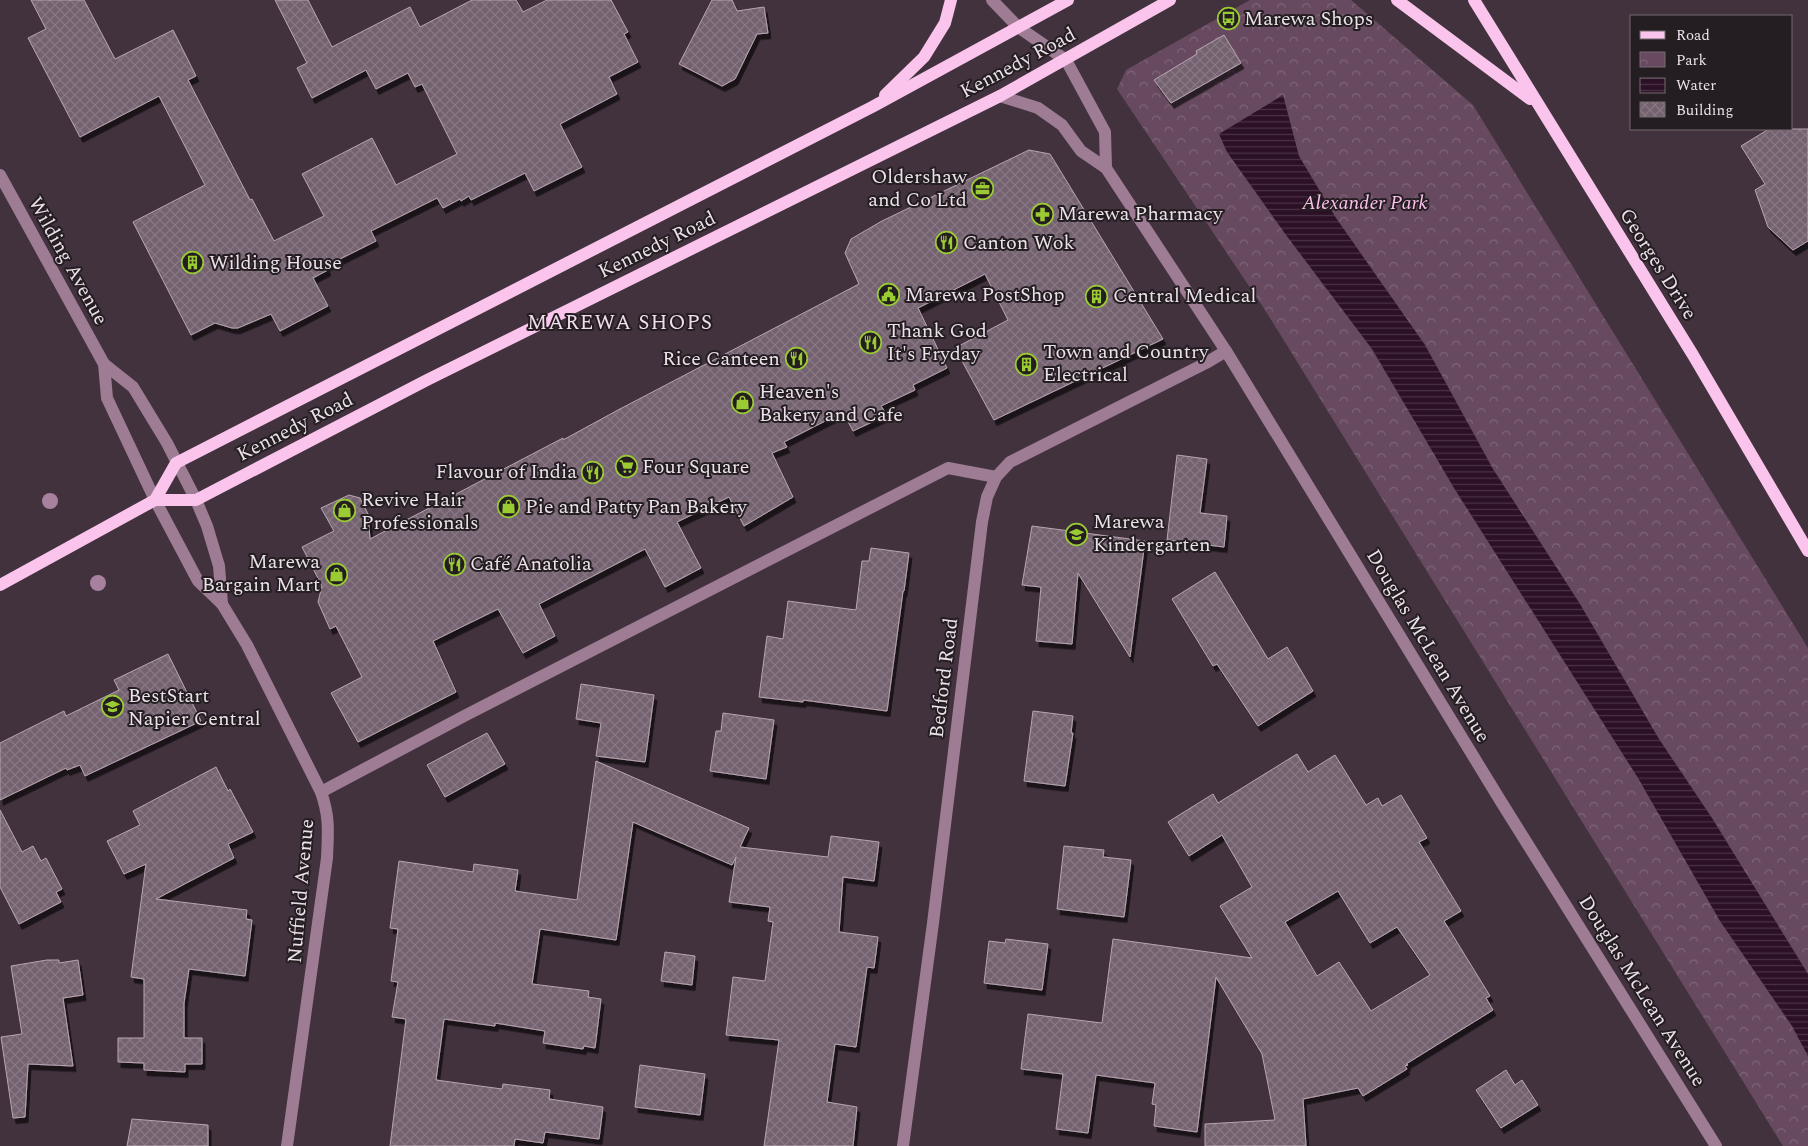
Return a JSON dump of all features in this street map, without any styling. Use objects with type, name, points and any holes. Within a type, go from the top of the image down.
[{"type":"main road","points":[[872,107],[924,57],[945,23],[951,0]]},
{"type":"main road","name":"Kennedy Road","points":[[176,463],[872,107],[1068,0]]},
{"type":"main road","name":"Kennedy Road","points":[[0,585],[155,500],[196,500],[427,380],[1000,96],[1170,0]]},
{"type":"main road","points":[[1397,0],[1536,104]]},
{"type":"main road","name":"Georges Drive","points":[[1474,0],[1536,104],[1693,355],[1808,551]]},
{"type":"main road","points":[[155,500],[176,463]]},
{"type":"street","points":[[992,0],[1018,27],[1066,60],[1105,132],[1106,168]]},
{"type":"street","name":"Douglas McLean Avenue","points":[[1000,96],[1038,108],[1062,125],[1081,151],[1106,168],[1226,351],[1500,800],[1716,1146]]},
{"type":"street","name":"Wilding Avenue","points":[[0,175],[104,364],[133,387],[167,443],[176,463]]},
{"type":"street","name":"Bedford Road","points":[[903,1146],[911,1072],[932,932],[982,522],[987,497],[996,477],[1010,462],[1206,363],[1226,351]]},
{"type":"street","name":"Wilding Avenue","points":[[104,364],[107,398],[155,500]]},
{"type":"street","name":"Nuffield Avenue","points":[[176,463],[196,500],[207,526],[219,566],[222,604]]},
{"type":"street","points":[[321,792],[502,696],[948,468],[996,477]]},
{"type":"street","name":"Nuffield Avenue","points":[[155,500],[198,581],[222,604],[246,645],[321,792],[327,810],[329,825],[327,858],[287,1146]]},
{"type":"green space","name":"Alexander Park","points":[[1250,0],[1351,0],[1473,105],[1808,648],[1808,1146],[1783,1146],[1265,310],[1117,89],[1126,70]]},
{"type":"water","points":[[1283,95],[1299,156],[1336,218],[1425,345],[1493,469],[1580,604],[1659,739],[1712,818],[1808,974],[1808,1056],[1792,1026],[1720,921],[1638,778],[1454,488],[1372,349],[1286,235],[1227,152],[1219,134]]},
{"type":"building","points":[[31,0],[84,0],[115,59],[173,30],[196,76],[188,80],[250,200],[252,199],[274,241],[324,216],[302,174],[372,138],[396,185],[457,154],[422,84],[415,87],[408,73],[376,89],[366,70],[312,98],[297,68],[307,63],[275,0],[308,0],[332,47],[410,7],[420,27],[472,0],[516,0],[523,12],[547,0],[611,0],[628,32],[624,34],[638,62],[609,77],[617,94],[560,124],[582,167],[534,191],[525,173],[471,200],[469,196],[443,208],[437,198],[371,231],[376,241],[326,266],[328,270],[313,278],[328,306],[280,331],[271,314],[238,328],[215,323],[191,335],[133,222],[205,185],[159,96],[80,137],[28,38],[46,29]]},
{"type":"building","points":[[712,0],[732,0],[737,11],[764,7],[768,33],[757,34],[735,79],[722,86],[679,64]]},
{"type":"building","points":[[1224,35],[1241,63],[1171,103],[1154,80],[1197,54],[1196,51]]},
{"type":"building","points":[[1808,129],[1808,241],[1793,250],[1768,227],[1755,190],[1765,184],[1741,146],[1767,130]]},
{"type":"building","points":[[1029,150],[1050,154],[1163,339],[994,420],[955,348],[1008,320],[985,274],[918,308],[947,368],[913,385],[915,390],[881,406],[887,415],[853,431],[843,412],[784,442],[787,447],[772,453],[793,497],[744,526],[729,497],[677,522],[701,568],[665,587],[645,549],[539,604],[555,636],[523,653],[498,609],[433,641],[456,692],[358,742],[331,693],[362,677],[336,626],[330,629],[318,602],[322,586],[302,547],[334,531],[321,508],[349,495],[360,498],[368,514],[370,539],[859,284],[845,253],[851,239],[882,221]]},
{"type":"building","points":[[1177,455],[1207,459],[1200,513],[1227,516],[1224,547],[1167,540]]},
{"type":"building","points":[[1032,526],[1145,541],[1130,657],[1078,573],[1072,644],[1036,641],[1041,587],[1022,585]]},
{"type":"building","points":[[871,548],[909,553],[887,711],[803,700],[803,702],[759,697],[767,636],[783,639],[788,601],[856,610],[862,561],[869,561]]},
{"type":"building","points":[[1215,572],[1268,659],[1287,647],[1313,691],[1258,726],[1217,664],[1213,666],[1172,599]]},
{"type":"building","points":[[168,654],[201,721],[85,776],[80,765],[67,770],[66,768],[0,800],[0,743],[64,711],[66,716],[119,690],[114,680]]},
{"type":"building","points":[[581,684],[654,695],[645,762],[596,756],[601,723],[576,719]]},
{"type":"building","points":[[1033,711],[1073,716],[1071,733],[1073,733],[1065,786],[1024,781]]},
{"type":"building","points":[[723,713],[774,720],[766,779],[710,771],[716,731],[721,731]]},
{"type":"building","points":[[487,733],[505,764],[445,797],[427,765]]},
{"type":"building","points":[[1297,754],[1308,772],[1335,755],[1366,805],[1378,798],[1382,806],[1401,795],[1427,838],[1419,842],[1461,911],[1444,921],[1490,996],[1486,998],[1493,1010],[1406,1064],[1408,1065],[1405,1066],[1407,1069],[1363,1096],[1358,1088],[1303,1099],[1306,1146],[1205,1146],[1205,1124],[1275,1120],[1262,1054],[1216,977],[1197,1132],[1154,1126],[1156,1105],[1152,1104],[1155,1083],[1096,1075],[1088,1133],[1056,1129],[1063,1074],[1021,1069],[1028,1014],[1102,1023],[1113,939],[1252,958],[1220,906],[1252,887],[1222,835],[1189,856],[1168,822],[1213,794],[1218,803]],"holes":[[[1338,891],[1370,943],[1397,927],[1430,975],[1371,1011],[1339,962],[1317,976],[1285,922]]]},
{"type":"building","points":[[596,761],[749,828],[740,847],[828,857],[831,836],[879,842],[874,881],[843,877],[839,932],[878,937],[874,968],[867,967],[856,1047],[835,1044],[827,1102],[857,1107],[853,1146],[764,1146],[779,1040],[726,1035],[733,977],[765,981],[773,922],[768,921],[770,907],[729,902],[736,857],[732,865],[633,822],[616,940],[540,929],[532,984],[589,991],[588,997],[601,999],[595,1048],[584,1046],[583,1049],[543,1043],[545,1031],[495,1023],[495,1026],[444,1019],[436,1080],[502,1089],[503,1084],[550,1090],[549,1099],[603,1107],[599,1139],[545,1132],[543,1143],[515,1139],[514,1146],[390,1146],[406,1019],[392,1017],[398,982],[391,981],[398,929],[390,928],[399,861],[473,872],[474,864],[518,870],[515,891],[577,900]]},
{"type":"building","points":[[216,767],[253,832],[228,844],[234,858],[156,899],[247,910],[246,919],[252,920],[245,976],[189,969],[184,1003],[184,1038],[202,1038],[202,1064],[185,1064],[185,1072],[144,1070],[144,1063],[118,1062],[118,1038],[144,1038],[144,979],[131,977],[146,864],[124,874],[107,841],[140,825],[133,811]]},
{"type":"building","points":[[0,810],[22,852],[33,846],[41,861],[46,858],[62,889],[56,892],[61,902],[19,924],[0,887]]},
{"type":"building","points":[[1064,846],[1104,850],[1103,857],[1131,860],[1124,917],[1057,909]]},
{"type":"building","points":[[1006,939],[1048,944],[1042,990],[984,983],[989,941],[1005,943]]},
{"type":"building","points":[[665,952],[695,956],[692,985],[661,981]]},
{"type":"building","points":[[59,960],[59,963],[78,960],[83,995],[63,998],[73,1066],[28,1064],[25,1117],[13,1118],[1,1037],[22,1034],[11,966]]},
{"type":"building","points":[[640,1065],[705,1074],[700,1115],[635,1107]]},
{"type":"building","points":[[1506,1070],[1515,1085],[1522,1080],[1538,1105],[1501,1128],[1476,1090]]},
{"type":"building","points":[[132,1119],[208,1125],[208,1146],[127,1146]]},
{"type":"place","name":"Marewa Shops","points":[[1228,19]]},
{"type":"place","name":"Oldershaw and Co Ltd","points":[[983,188]]},
{"type":"place","name":"Marewa Pharmacy","points":[[1042,214]]},
{"type":"place","name":"Canton Wok","points":[[947,243]]},
{"type":"place","name":"Wilding House","points":[[193,263]]},
{"type":"place","name":"Marewa PostShop","points":[[889,295]]},
{"type":"place","name":"Central Medical","points":[[1097,296]]},
{"type":"place","name":"Thank God It's Fryday","points":[[871,342]]},
{"type":"place","name":"Rice Canteen","points":[[796,359]]},
{"type":"place","name":"Town and Country Electrical","points":[[1027,364]]},
{"type":"place","name":"Heaven's Bakery and Cafe","points":[[743,403]]},
{"type":"place","name":"Four Square","points":[[626,467]]},
{"type":"place","name":"Flavour of India","points":[[593,472]]},
{"type":"place","name":"Pie and Patty Pan Bakery","points":[[509,507]]},
{"type":"place","name":"Revive Hair Professionals","points":[[345,511]]},
{"type":"place","name":"Marewa Kindergarten","points":[[1077,534]]},
{"type":"place","name":"Café Anatolia","points":[[454,564]]},
{"type":"place","name":"Marewa Bargain Mart","points":[[336,574]]},
{"type":"place","name":"BestStart Napier Central","points":[[112,707]]},
{"type":"district","name":"MAREWA SHOPS","points":[[620,323]]}]
